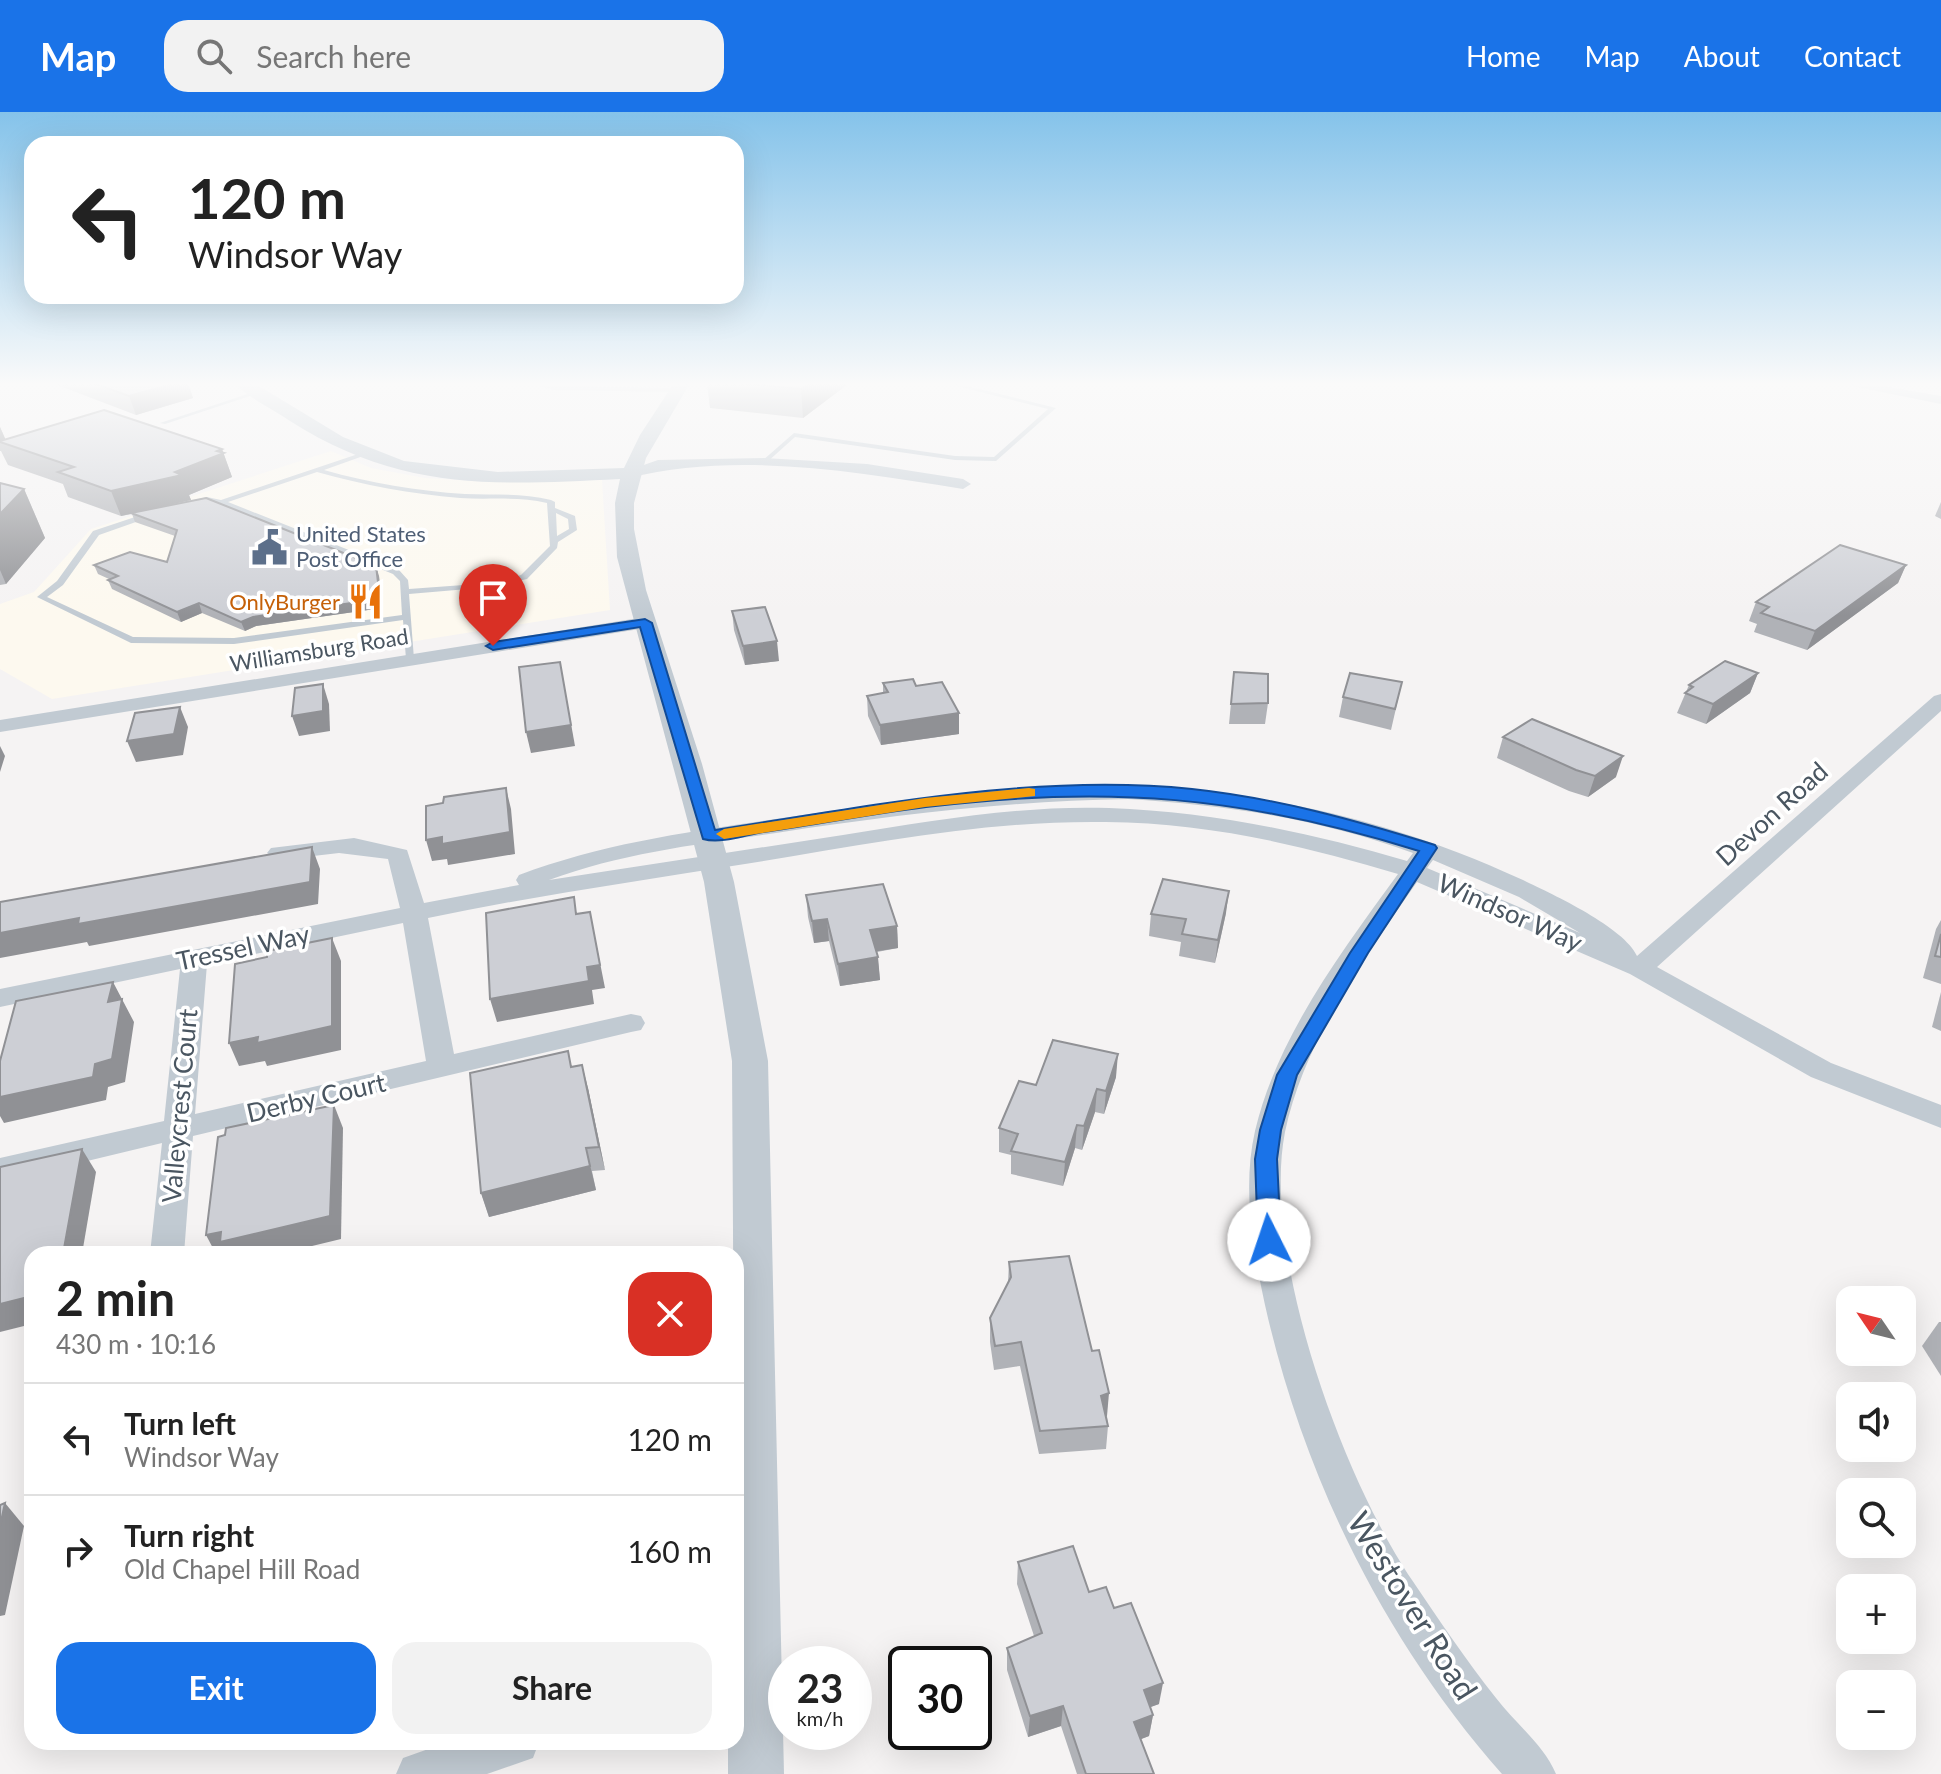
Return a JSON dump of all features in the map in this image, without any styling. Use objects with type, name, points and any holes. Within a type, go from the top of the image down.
[{"type":"street","points":[[384,461],[455,474],[629,473],[650,465],[764,462],[867,469],[963,484]]},
{"type":"street","points":[[635,461],[629,473],[622,516],[625,552],[713,848],[740,977],[750,1061],[746,1667],[756,1774]]},
{"type":"street","name":"Williamsburg Road","points":[[0,726],[645,623]]},
{"type":"street","name":"Devon Road","points":[[1639,968],[1941,700]]},
{"type":"street","name":"Windsor Way","points":[[713,848],[1028,817],[1107,815],[1186,820],[1260,830],[1421,860],[1639,968],[1821,1070],[1941,1117]]},
{"type":"street","points":[[250,858],[328,844],[373,845],[399,855],[414,912],[442,1069]]},
{"type":"street","name":"Tressel Way","points":[[0,998],[713,848]]},
{"type":"street","name":"Westover Road","points":[[1421,860],[1287,1075],[1270,1130],[1266,1159],[1272,1261],[1300,1378],[1336,1477],[1380,1566],[1472,1706],[1533,1774]]},
{"type":"street","name":"Valleycrest Court","points":[[168,1246],[194,958]]},
{"type":"street","name":"Derby Court","points":[[0,1170],[631,1023]]},
{"type":"street","points":[[419,1774],[492,1750]]},
{"type":"lane","points":[[221,502],[345,461]]},
{"type":"lane","points":[[318,470],[405,489],[463,496],[534,497],[551,502],[554,546],[524,577],[491,585],[405,592]]},
{"type":"lane","points":[[407,617],[234,641],[131,640],[41,597],[60,583],[88,541],[100,531],[189,501],[221,502],[403,577],[405,592],[407,617],[410,659]]},
{"type":"lane","points":[[552,509],[572,518],[573,530],[554,541]]},
{"type":"shaded area","points":[[302,461],[353,461],[371,468],[425,478],[489,482],[602,480],[610,610],[52,699],[0,669],[0,604],[34,592],[91,529]]},
{"type":"building","points":[[55,461],[205,461],[175,472],[182,475],[111,491],[58,472],[74,467]]},
{"type":"building","points":[[0,483],[24,489],[0,514]]},
{"type":"building","points":[[206,498],[376,566],[380,599],[253,617],[241,622],[199,603],[177,612],[108,580],[118,576],[94,565],[130,552],[167,562],[177,530],[131,513]]},
{"type":"building","points":[[1840,545],[1906,565],[1815,631],[1761,613],[1769,607],[1756,602]]},
{"type":"building","points":[[765,607],[777,641],[743,646],[732,611]]},
{"type":"building","points":[[1725,661],[1758,673],[1713,704],[1685,693],[1693,687],[1689,685]]},
{"type":"building","points":[[560,662],[571,725],[526,732],[519,667]]},
{"type":"building","points":[[1234,672],[1268,674],[1268,703],[1231,704]]},
{"type":"building","points":[[1350,673],[1402,682],[1395,709],[1343,697]]},
{"type":"building","points":[[913,679],[916,686],[942,682],[959,713],[880,725],[867,696],[888,692],[883,683]]},
{"type":"building","points":[[323,684],[323,711],[292,716],[295,688]]},
{"type":"building","points":[[180,707],[174,734],[127,741],[135,713]]},
{"type":"building","points":[[1532,719],[1623,756],[1595,776],[1503,737]]},
{"type":"building","points":[[506,788],[510,832],[442,844],[442,837],[426,840],[426,806],[443,803],[444,797]]},
{"type":"building","points":[[312,847],[310,882],[78,924],[79,918],[0,933],[0,902]]},
{"type":"building","points":[[1163,879],[1229,891],[1218,940],[1182,934],[1186,919],[1151,914]]},
{"type":"building","points":[[883,884],[897,926],[870,930],[878,957],[838,964],[827,919],[812,921],[806,895]]},
{"type":"building","points":[[574,897],[576,914],[590,912],[600,965],[587,967],[589,981],[490,999],[486,913]]},
{"type":"building","points":[[1941,934],[1941,957],[1935,956]]},
{"type":"building","points":[[332,938],[332,1026],[257,1043],[258,1037],[229,1043],[235,964],[267,957],[267,951]]},
{"type":"building","points":[[113,982],[108,1002],[122,999],[112,1059],[95,1064],[93,1077],[0,1097],[0,1061],[16,1001]]},
{"type":"building","points":[[1053,1040],[1118,1054],[1106,1091],[1097,1089],[1084,1126],[1077,1125],[1065,1162],[1011,1151],[1018,1134],[999,1128],[1019,1081],[1036,1085]]},
{"type":"building","points":[[568,1051],[571,1067],[582,1065],[599,1147],[586,1148],[590,1166],[481,1193],[470,1073]]},
{"type":"building","points":[[334,1105],[330,1216],[220,1242],[221,1232],[206,1235],[218,1137],[225,1135],[226,1128]]},
{"type":"building","points":[[82,1149],[64,1246],[24,1246],[24,1298],[0,1304],[0,1167]]},
{"type":"building","points":[[1069,1256],[1092,1351],[1099,1350],[1109,1393],[1101,1396],[1108,1426],[1040,1431],[1021,1342],[995,1346],[990,1318],[1011,1277],[1009,1262]]},
{"type":"building","points":[[5,1503],[0,1526],[0,1505]]},
{"type":"building","points":[[1073,1546],[1089,1592],[1106,1587],[1114,1608],[1131,1603],[1163,1683],[1144,1690],[1153,1715],[1134,1722],[1154,1774],[1086,1774],[1063,1706],[1030,1716],[1007,1648],[1042,1633],[1018,1562]]},
{"type":"slow traffic","points":[[724,834],[925,802],[1029,792]]},
{"type":"place","name":"United States Post Office","points":[[270,547]]},
{"type":"place","name":"OnlyBurger","points":[[366,602]]},
{"type":"route","points":[[493,646],[645,623],[709,836],[925,802],[1023,793],[1111,790],[1192,794],[1268,805],[1337,820],[1429,848],[1359,953],[1287,1075],[1270,1130],[1266,1159],[1269,1240]]}]
